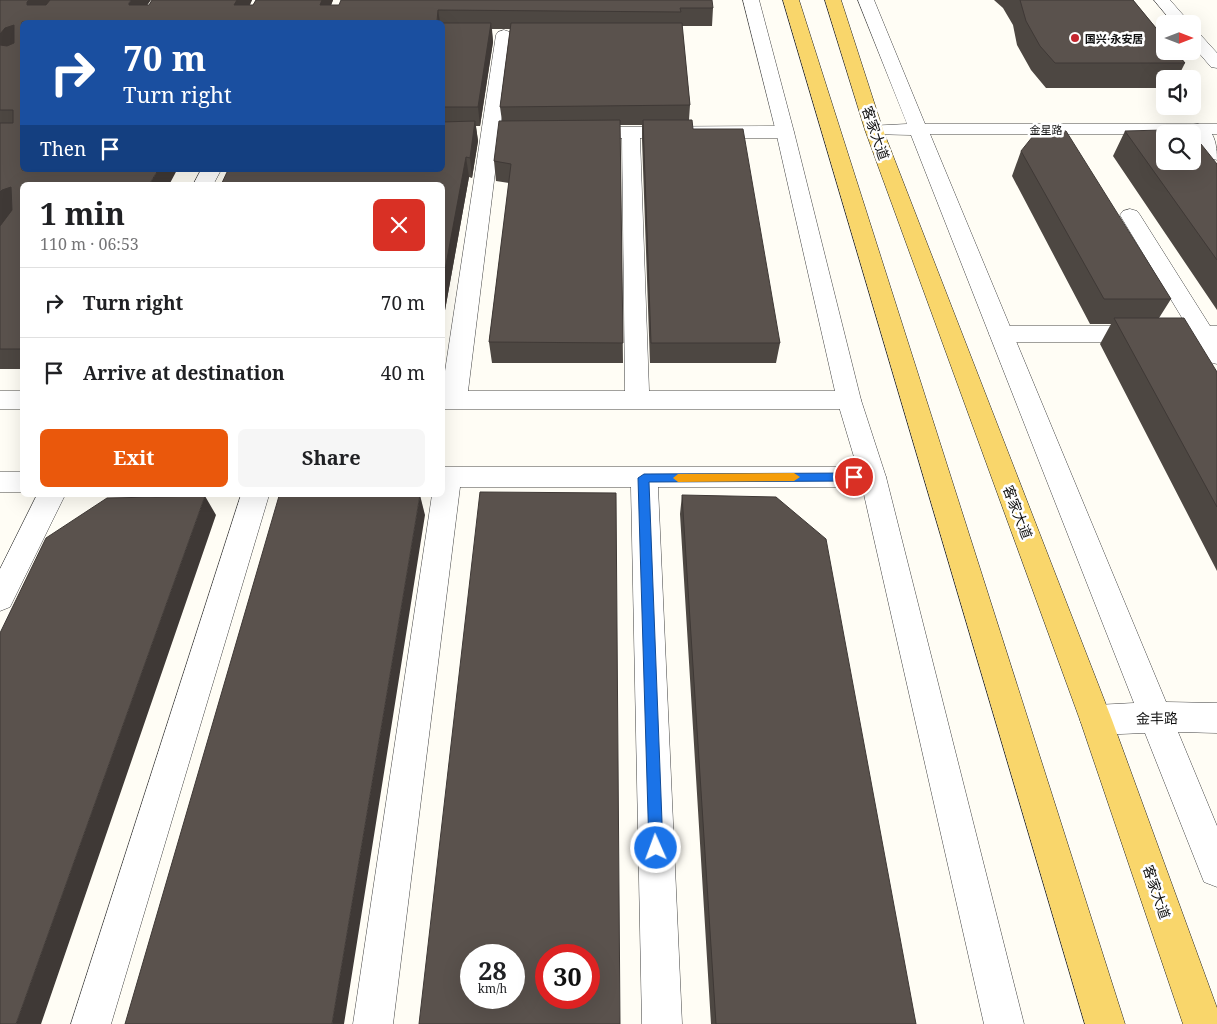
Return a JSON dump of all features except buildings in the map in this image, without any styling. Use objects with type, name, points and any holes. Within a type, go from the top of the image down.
[{"type":"main road","points":[[791,0],[1105,1024]]},
{"type":"main road","name":"客家大道","points":[[833,0],[874,130],[1096,720],[1203,1024]]},
{"type":"street","points":[[751,0],[785,132],[849,400],[873,477],[1004,1024]]},
{"type":"street","points":[[866,0],[1217,869]]},
{"type":"street","points":[[1162,0],[1175,15]]},
{"type":"street","points":[[505,35],[448,400],[849,400]]},
{"type":"street","points":[[1201,38],[1217,63]]},
{"type":"street","name":"金星路","points":[[874,130],[918,128],[1156,129]]},
{"type":"street","name":"金星路","points":[[1201,129],[1217,129]]},
{"type":"street","points":[[565,134],[785,132]]},
{"type":"street","points":[[632,133],[637,400]]},
{"type":"street","points":[[1201,133],[1217,154]]},
{"type":"street","points":[[1130,215],[1210,334],[1217,356]]},
{"type":"street","points":[[1001,334],[1210,334]]},
{"type":"street","points":[[0,400],[20,400]]},
{"type":"street","points":[[445,477],[873,477]]},
{"type":"street","points":[[644,478],[662,1024]]},
{"type":"street","points":[[0,482],[20,482]]},
{"type":"street","points":[[0,598],[50,497]]},
{"type":"street","points":[[91,1024],[254,497]]},
{"type":"street","points":[[373,1024],[442,497]]},
{"type":"street","name":"金丰路","points":[[1096,720],[1155,717],[1217,718]]},
{"type":"slow traffic","points":[[678,478],[794,477]]},
{"type":"place","name":"国兴·永安居","points":[[1075,38]]},
{"type":"route","points":[[656,848],[644,478],[854,477]]}]
